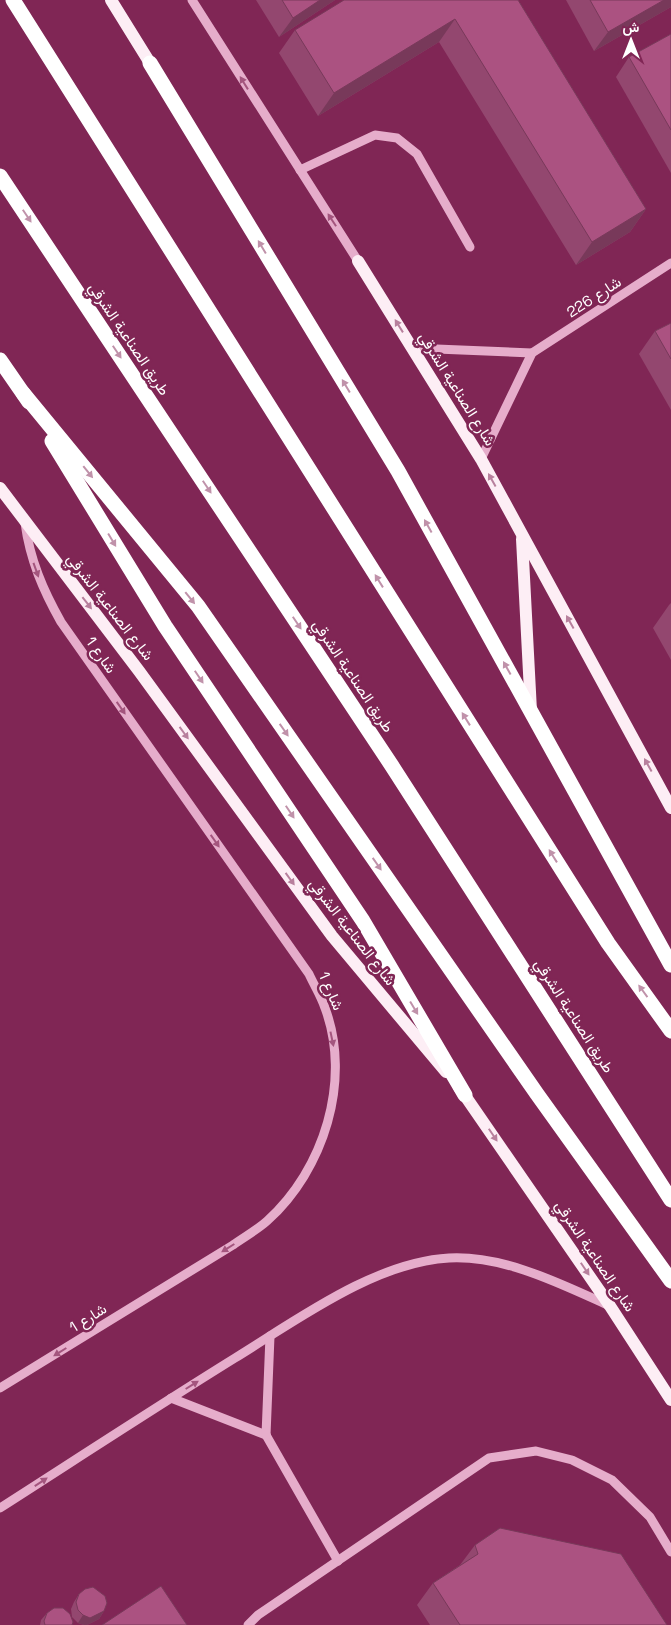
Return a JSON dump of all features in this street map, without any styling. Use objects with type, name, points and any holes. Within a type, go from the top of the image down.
[{"type":"highway","points":[[13,0],[608,943],[671,1031]]},
{"type":"highway","points":[[150,63],[398,471],[671,965]]},
{"type":"highway","name":"طريق الصناعية الشرقي","points":[[0,176],[392,766],[671,1200]]},
{"type":"highway","points":[[0,360],[24,394],[165,626],[363,921],[465,1095]]},
{"type":"highway","points":[[24,394],[198,606],[593,1173],[671,1281]]},
{"type":"main road","points":[[110,0],[150,63]]},
{"type":"main road","name":"شارع الصناعية الشرقي","points":[[358,261],[481,460],[671,808]]},
{"type":"main road","name":"شارع الصناعية الشرقي","points":[[0,488],[139,671],[332,936],[465,1095],[610,1306],[671,1400]]},
{"type":"main road","points":[[522,534],[531,711]]},
{"type":"street","name":"شارع الصناعية الشرقي","points":[[192,0],[358,261]]},
{"type":"street","points":[[300,170],[375,135],[397,138],[417,154],[470,247]]},
{"type":"street","name":"شارع 226","points":[[532,353],[671,263]]},
{"type":"street","points":[[412,348],[532,353],[481,460]]},
{"type":"street","name":"شارع 1","points":[[0,1388],[233,1245],[268,1220],[293,1190],[314,1158],[328,1122],[335,1084],[334,1046],[326,1009],[309,974],[61,622],[36,573],[29,551],[25,523]]},
{"type":"street","points":[[0,1508],[270,1336],[368,1280],[409,1264],[450,1258],[502,1263],[547,1278],[610,1306]]},
{"type":"street","points":[[270,1336],[266,1435],[338,1562]]},
{"type":"street","points":[[172,1398],[266,1435]]},
{"type":"street","points":[[248,1625],[258,1615],[489,1458],[536,1451],[572,1460],[612,1480],[650,1517],[671,1552]]},
{"type":"building","points":[[282,0],[320,0],[293,18]]},
{"type":"building","points":[[344,0],[518,0],[646,209],[592,242],[455,19],[334,93],[295,30]]},
{"type":"building","points":[[590,0],[664,0],[608,32]]},
{"type":"building","points":[[671,34],[671,130],[629,57]]},
{"type":"building","points":[[671,323],[671,359],[655,331]]},
{"type":"building","points":[[500,1528],[621,1554],[667,1625],[460,1625],[433,1583],[478,1554],[475,1545]]},
{"type":"building","points":[[161,1586],[187,1625],[102,1625]]},
{"type":"building","points":[[93,1587],[105,1596],[107,1603],[104,1611],[90,1618],[78,1610],[76,1602],[79,1594],[85,1589]]},
{"type":"building","points":[[54,1608],[63,1608],[70,1614],[73,1622],[72,1625],[45,1625],[44,1621],[47,1613]]}]
